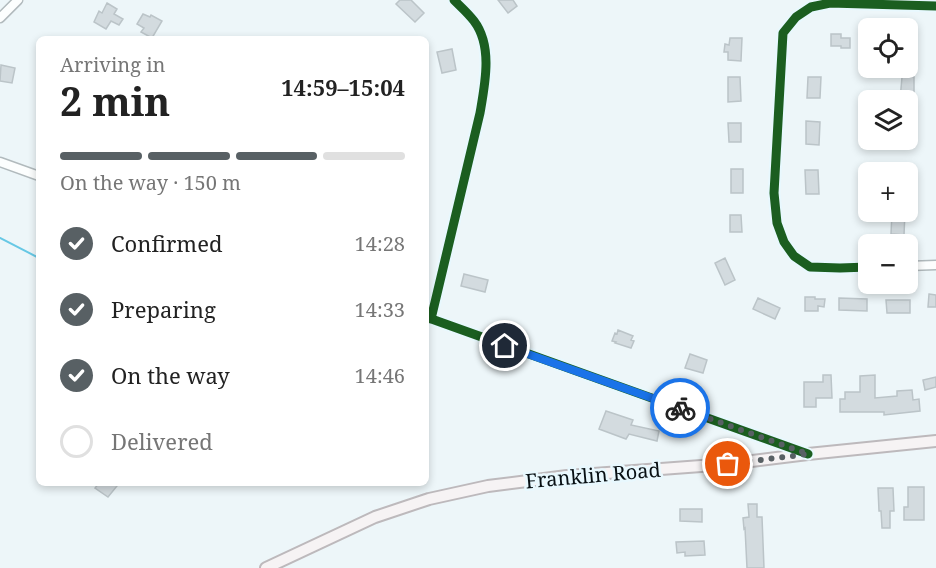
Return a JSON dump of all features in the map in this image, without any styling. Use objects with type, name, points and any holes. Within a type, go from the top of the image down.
[{"type":"main road","name":"Franklin Road","points":[[266,568],[375,517],[429,499],[489,486],[567,476],[728,464],[936,441]]},
{"type":"street","points":[[0,18],[18,0]]},
{"type":"street","points":[[429,314],[486,82],[482,36],[474,21],[454,0]]},
{"type":"street","points":[[858,267],[810,267],[794,256],[784,242],[777,223],[774,193],[783,33],[796,17],[811,7],[830,3],[936,6]]},
{"type":"street","points":[[0,162],[36,175]]},
{"type":"street","points":[[918,266],[936,265]]},
{"type":"street","points":[[429,318],[808,454]]},
{"type":"building","points":[[400,0],[411,0],[424,13],[415,22],[396,4]]},
{"type":"building","points":[[498,0],[513,0],[517,6],[508,13]]},
{"type":"building","points":[[107,3],[117,9],[114,14],[123,19],[119,25],[111,21],[106,29],[94,22],[99,11],[102,13]]},
{"type":"building","points":[[143,14],[150,17],[151,15],[162,21],[153,36],[141,32],[144,28],[137,24]]},
{"type":"building","points":[[831,34],[841,34],[841,38],[850,38],[850,48],[831,46]]},
{"type":"building","points":[[730,38],[742,38],[741,61],[728,60],[728,52],[724,52],[725,44],[729,45]]},
{"type":"building","points":[[452,49],[456,70],[442,73],[437,52]]},
{"type":"building","points":[[1,65],[15,68],[12,83],[0,81]]},
{"type":"building","points":[[728,77],[740,77],[741,101],[728,102]]},
{"type":"building","points":[[808,77],[821,77],[820,98],[807,98]]},
{"type":"building","points":[[902,78],[914,78],[914,90],[901,90]]},
{"type":"building","points":[[806,121],[820,122],[819,145],[806,144]]},
{"type":"building","points":[[728,123],[741,123],[741,142],[729,142]]},
{"type":"building","points":[[731,169],[743,169],[743,193],[731,193]]},
{"type":"building","points":[[805,170],[818,170],[819,194],[806,194]]},
{"type":"building","points":[[730,215],[741,215],[742,232],[730,232]]},
{"type":"building","points":[[892,222],[905,222],[904,234],[891,234]]},
{"type":"building","points":[[725,258],[735,280],[725,285],[715,263]]},
{"type":"building","points":[[464,274],[488,280],[485,292],[461,286]]},
{"type":"building","points":[[929,294],[936,295],[936,307],[928,307]]},
{"type":"building","points":[[805,297],[825,299],[824,307],[818,306],[818,311],[805,311]]},
{"type":"building","points":[[758,298],[780,308],[775,319],[753,309]]},
{"type":"building","points":[[839,298],[867,299],[867,311],[839,310]]},
{"type":"building","points":[[886,300],[910,300],[910,313],[887,313]]},
{"type":"building","points":[[618,330],[633,336],[631,340],[634,341],[631,348],[612,341]]},
{"type":"building","points":[[690,354],[707,360],[703,373],[685,368]]},
{"type":"building","points":[[823,375],[831,375],[832,398],[816,398],[816,407],[804,407],[804,382],[823,382]]},
{"type":"building","points":[[875,375],[875,398],[897,396],[897,391],[912,390],[913,400],[919,399],[920,411],[884,415],[884,412],[840,412],[840,399],[845,399],[845,392],[860,392],[860,376]]},
{"type":"building","points":[[936,377],[936,387],[925,390],[923,380]]},
{"type":"building","points":[[606,411],[633,420],[631,425],[659,431],[657,441],[629,434],[626,439],[599,429]]},
{"type":"building","points":[[97,486],[117,486],[108,497],[95,488]]},
{"type":"building","points":[[908,487],[924,487],[924,520],[904,520],[904,507],[908,507]]},
{"type":"building","points":[[878,488],[893,488],[894,511],[890,511],[890,528],[882,528]]},
{"type":"building","points":[[748,504],[757,504],[757,517],[762,517],[764,568],[747,568],[743,518],[749,517]]},
{"type":"building","points":[[680,509],[702,509],[702,522],[680,521]]},
{"type":"building","points":[[704,541],[705,555],[685,556],[685,552],[677,553],[676,542]]},
{"type":"waterway","points":[[0,238],[36,256]]},
{"type":"cycle path","points":[[431,319],[480,113],[486,66],[486,53],[480,31],[472,18],[454,0]]},
{"type":"cycle path","points":[[858,267],[810,267],[794,256],[784,242],[777,223],[774,193],[783,33],[796,17],[811,7],[830,3],[936,6]]},
{"type":"cycle path","points":[[429,318],[808,454]]},
{"type":"way so far","points":[[680,408],[808,454],[728,464]]},
{"type":"route","points":[[505,346],[680,408]]}]
